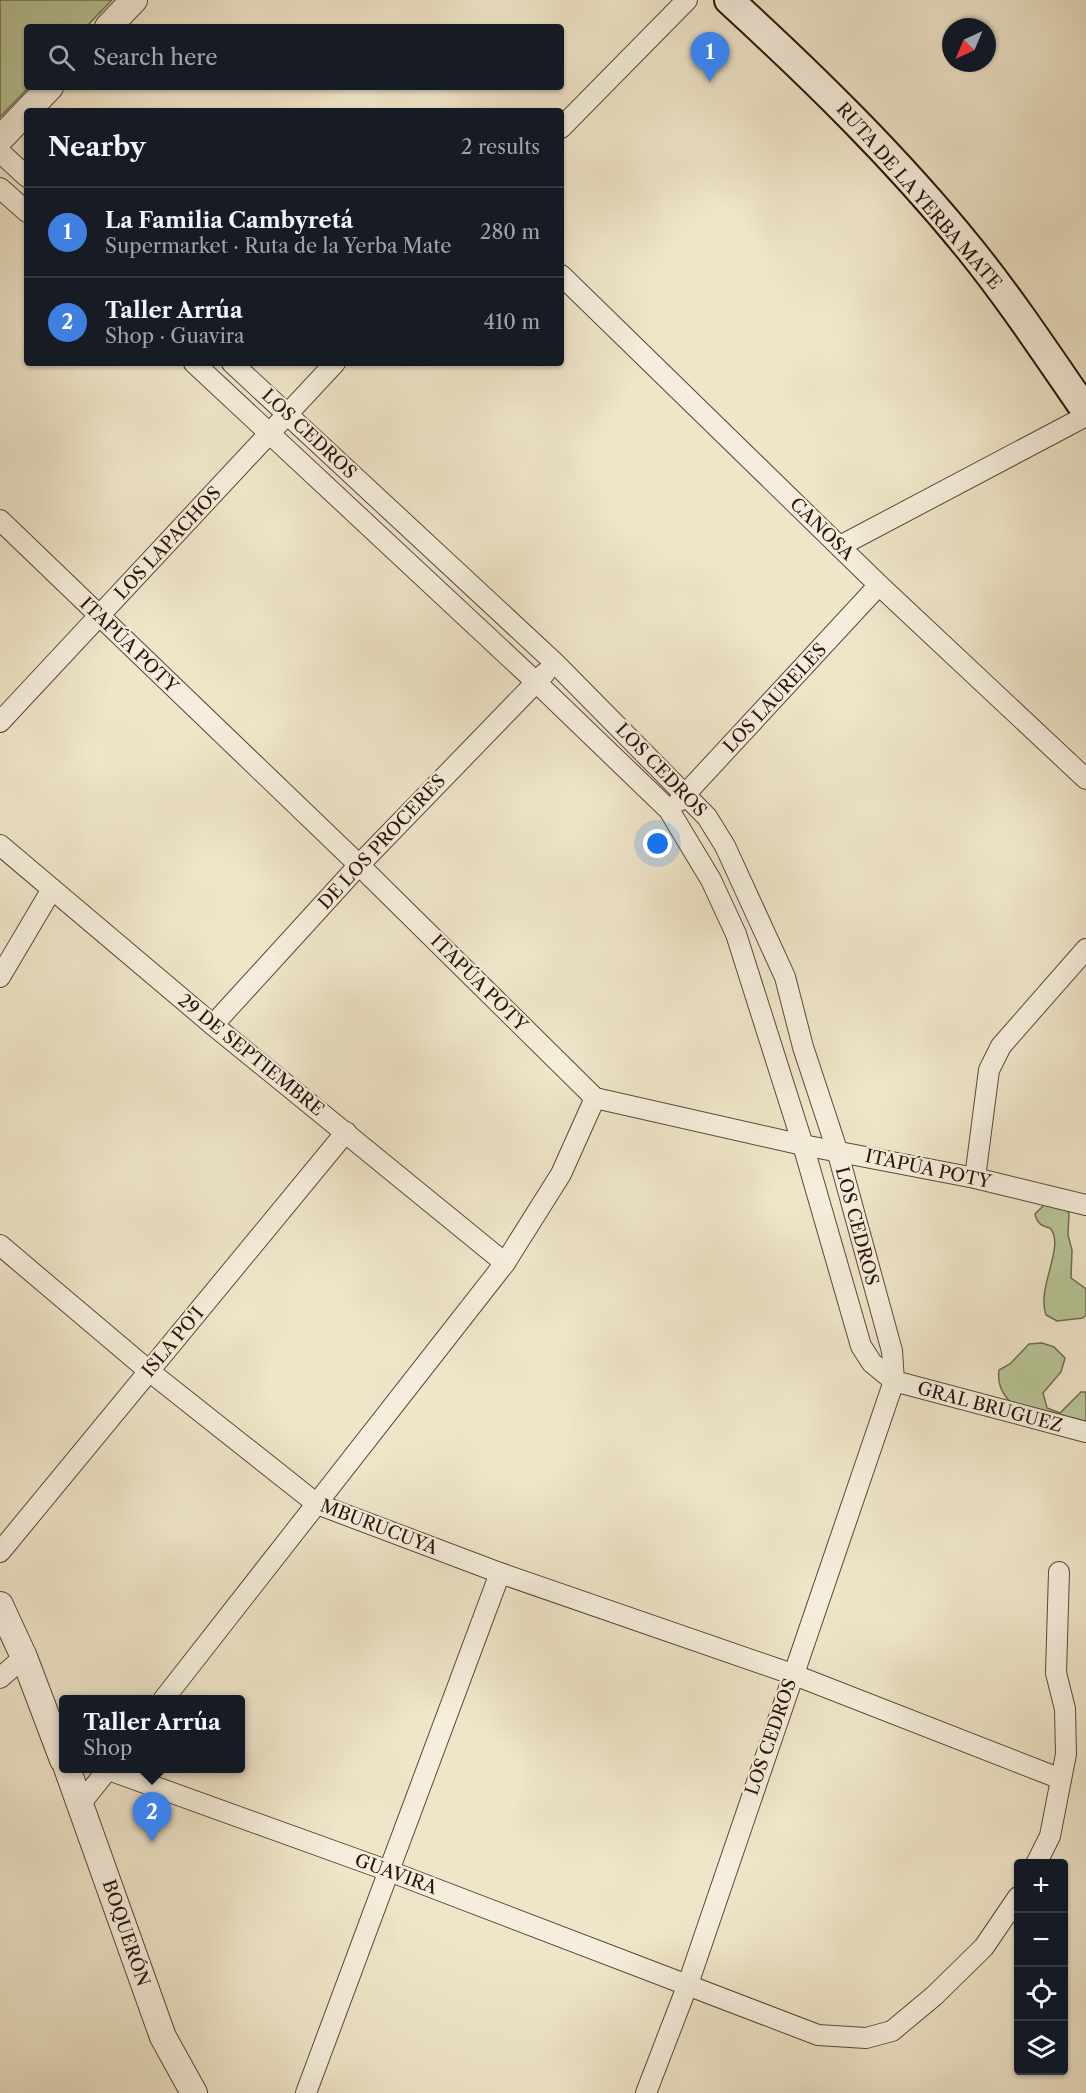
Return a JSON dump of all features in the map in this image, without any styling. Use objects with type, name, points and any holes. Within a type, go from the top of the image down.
[{"type":"main road","name":"RUTA DE LA YERBA MATE","points":[[729,0],[817,81],[889,156],[982,265],[1086,411]]},
{"type":"street","points":[[111,24],[134,0]]},
{"type":"street","points":[[564,125],[687,0]]},
{"type":"street","points":[[30,108],[47,90]]},
{"type":"street","points":[[0,139],[24,114]]},
{"type":"street","points":[[0,152],[24,174]]},
{"type":"street","points":[[0,188],[24,209]]},
{"type":"street","name":"CANOSA","points":[[564,278],[879,585],[1086,779]]},
{"type":"street","points":[[197,366],[536,682],[669,810],[711,880],[736,934],[803,1145],[861,1347],[872,1363],[894,1381]]},
{"type":"street","name":"LOS CEDROS","points":[[235,366],[555,663],[687,794],[707,817],[725,846],[770,940],[784,977],[803,1047],[837,1150],[892,1351],[894,1381],[792,1674],[688,1984],[646,2093]]},
{"type":"street","name":"LOS LAPACHOS","points":[[0,722],[332,366]]},
{"type":"street","points":[[840,546],[1086,416]]},
{"type":"street","name":"ITAPÚA POTY","points":[[0,520],[359,865],[595,1098],[803,1145],[975,1178],[1086,1205]]},
{"type":"street","name":"LOS LAURELES","points":[[669,810],[687,794],[879,585]]},
{"type":"street","name":"DE LOS PROCERES","points":[[213,1025],[359,865],[555,663]]},
{"type":"street","name":"29 DE SEPTIEMBRE","points":[[0,845],[213,1025],[504,1263]]},
{"type":"street","points":[[0,977],[52,889]]},
{"type":"street","points":[[975,1178],[989,1070],[1001,1046],[1086,949]]},
{"type":"street","points":[[167,1695],[504,1263],[561,1174],[595,1098]]},
{"type":"street","name":"ISLA PO'I","points":[[0,1552],[346,1132]]},
{"type":"street","name":"MBURUCUYA","points":[[0,1245],[149,1371],[317,1504],[500,1573],[792,1674],[1061,1779]]},
{"type":"street","name":"GRAL BRUGUEZ","points":[[894,1381],[1086,1432]]},
{"type":"street","points":[[1038,1859],[1050,1836],[1066,1754],[1065,1709],[1056,1673],[1059,1572]]},
{"type":"street","points":[[306,2093],[500,1573]]},
{"type":"street","name":"BOQUERÓN","points":[[0,1605],[24,1657],[59,1748]]},
{"type":"street","points":[[0,1678],[24,1657]]},
{"type":"street","name":"BOQUERÓN","points":[[69,1773],[163,2037],[194,2093]]},
{"type":"street","points":[[81,1803],[104,1773]]},
{"type":"street","name":"GUAVIRA","points":[[118,1773],[389,1870],[818,2035],[866,2038],[892,2031],[934,1996],[984,1947],[1014,1903]]},
{"type":"green space","points":[[0,0],[112,0],[89,24],[24,24],[24,90],[26,90],[0,117]]},
{"type":"green space","points":[[1045,1204],[1065,1207],[1069,1214],[1068,1235],[1072,1250],[1071,1278],[1086,1289],[1086,1315],[1083,1318],[1057,1321],[1046,1315],[1045,1292],[1055,1245],[1050,1228],[1038,1222],[1035,1214]]},
{"type":"green space","points":[[1042,1343],[1054,1347],[1065,1358],[1061,1372],[1043,1393],[1047,1408],[1060,1413],[1081,1392],[1086,1392],[1086,1435],[1043,1421],[1016,1407],[1006,1397],[1000,1385],[999,1370],[1010,1364],[1029,1344]]},
{"type":"place","name":"La Familia Cambyretá","points":[[710,82]]},
{"type":"place","name":"Taller Arrúa","points":[[152,1842]]}]
